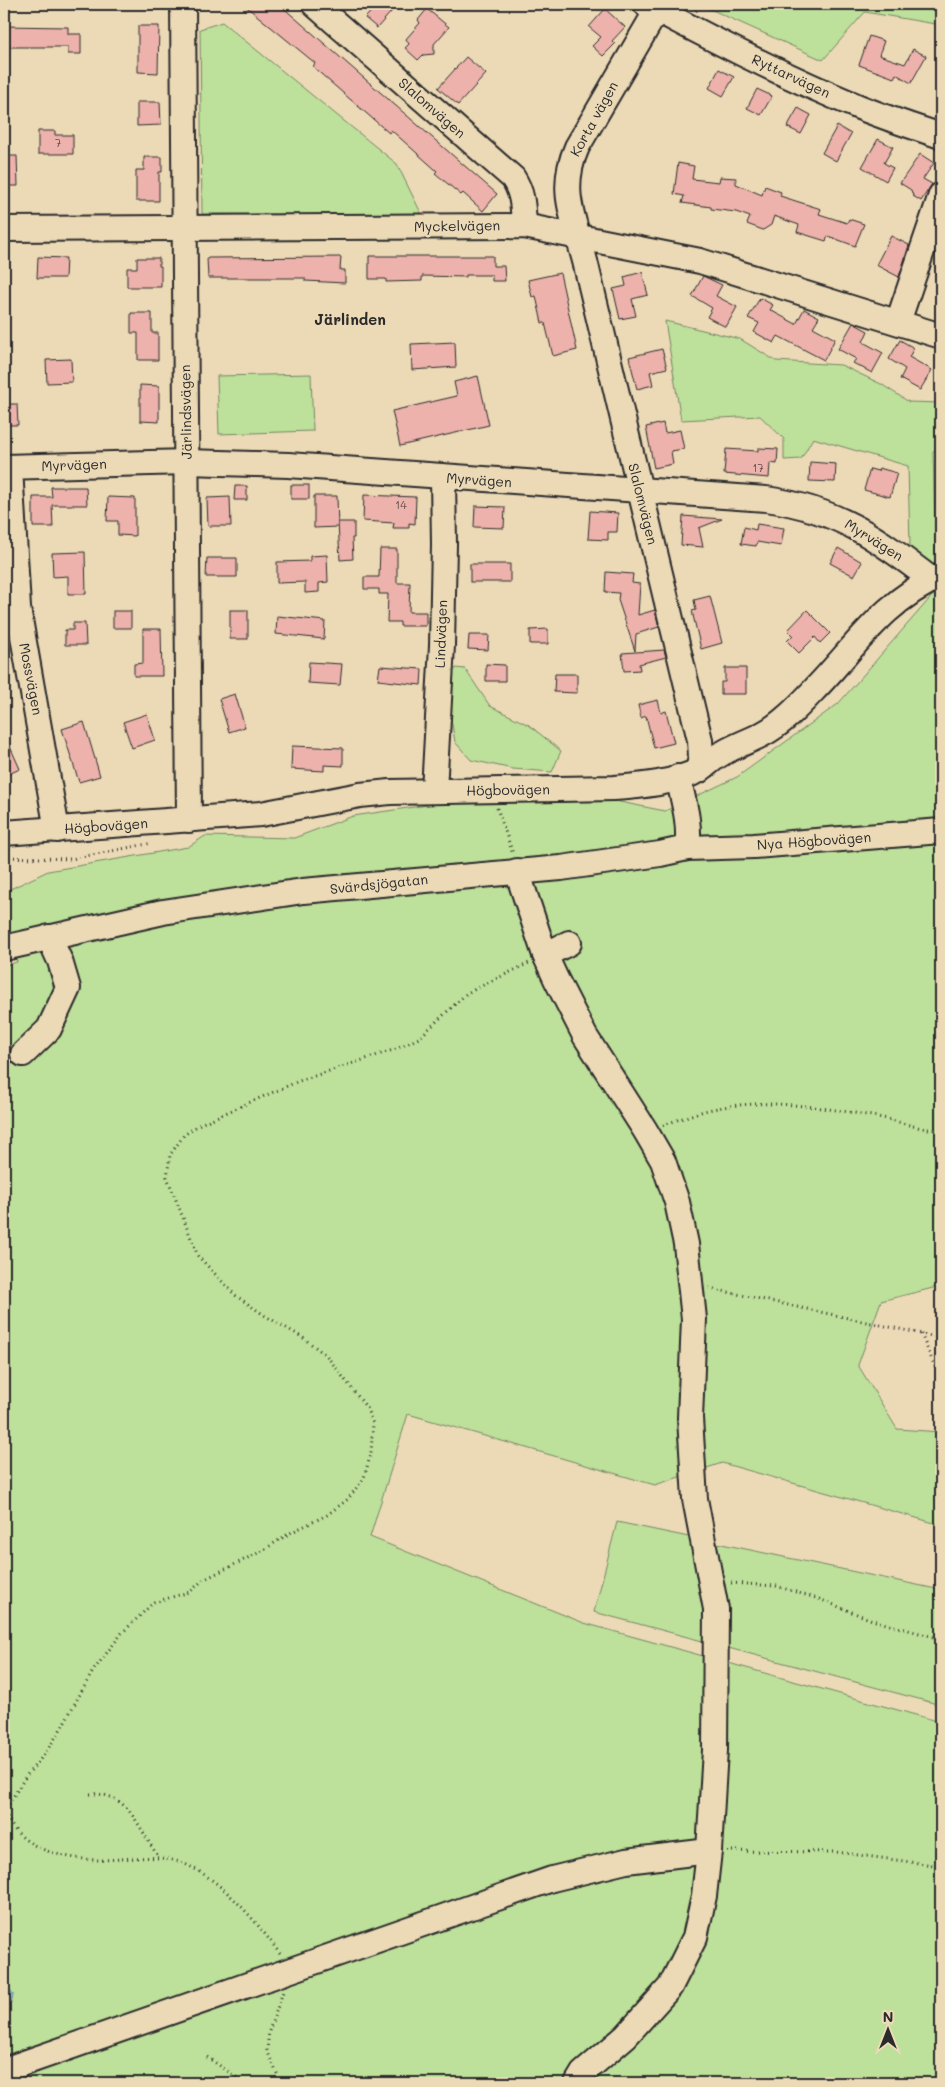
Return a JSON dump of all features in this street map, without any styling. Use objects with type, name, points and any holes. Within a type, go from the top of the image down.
[{"type":"street","name":"Järlindsvägen","points":[[183,4],[189,820]]},
{"type":"street","name":"Slalomvägen","points":[[314,4],[513,178],[523,198],[524,226]]},
{"type":"street","name":"Ryttarvägen","points":[[652,7],[824,92],[861,108],[941,136]]},
{"type":"street","name":"Korta vägen","points":[[579,237],[569,199],[567,181],[572,158],[576,147],[652,7]]},
{"type":"street","points":[[898,322],[941,195]]},
{"type":"street","name":"Myckelvägen","points":[[4,230],[524,226],[700,262],[941,336]]},
{"type":"street","name":"Slalomvägen","points":[[579,237],[700,740],[702,757],[688,774]]},
{"type":"street","name":"Myrvägen","points":[[7,467],[187,462],[288,465],[766,498],[815,508],[842,519],[864,531],[936,578]]},
{"type":"street","name":"Mossvägen","points":[[7,467],[18,608],[57,830]]},
{"type":"street","name":"Lindvägen","points":[[434,791],[442,645],[443,477]]},
{"type":"street","name":"Högbovägen","points":[[4,833],[261,814],[360,795],[434,791],[614,788],[648,785],[688,774],[722,753],[774,727],[814,690],[870,627],[904,597],[936,578]]},
{"type":"street","points":[[687,848],[688,832],[684,805],[688,774]]},
{"type":"street","name":"Nya Högbovägen","points":[[687,848],[754,846],[941,831]]},
{"type":"street","name":"Svärdsjögatan","points":[[4,948],[163,912],[303,891],[571,866],[660,854],[687,848]]},
{"type":"street","points":[[517,872],[545,955],[577,1021],[663,1162],[677,1202],[686,1244],[694,1319],[690,1418],[695,1490],[716,1609],[715,1750],[709,1851],[704,1896],[695,1937],[670,1987],[626,2036],[583,2073],[576,2083]]},
{"type":"street","points":[[23,1054],[49,1029],[68,988],[60,961],[49,937]]},
{"type":"street","points":[[545,955],[569,944]]},
{"type":"street","points":[[4,2070],[552,1880],[626,1862],[709,1851]]},
{"type":"path","points":[[491,790],[509,839],[517,872]]},
{"type":"path","points":[[4,857],[70,859],[160,842]]},
{"type":"path","points":[[281,2083],[267,2050],[269,2031],[280,2003],[284,1973],[282,1957],[261,1926],[217,1884],[187,1865],[160,1857],[99,1860],[62,1856],[34,1846],[17,1833],[8,1822],[5,1810],[26,1776],[44,1755],[59,1732],[93,1671],[122,1633],[154,1602],[190,1592],[203,1580],[262,1551],[290,1533],[327,1515],[348,1499],[364,1478],[371,1453],[373,1424],[366,1407],[326,1355],[302,1337],[264,1315],[235,1295],[198,1256],[168,1176],[170,1155],[184,1135],[200,1124],[300,1081],[396,1049],[419,1038],[467,993],[545,955]]},
{"type":"path","points":[[645,1130],[716,1108],[749,1104],[782,1104],[879,1118],[915,1127],[941,1130]]},
{"type":"path","points":[[691,1284],[941,1338]]},
{"type":"path","points":[[920,1334],[941,1381]]},
{"type":"path","points":[[711,1581],[776,1586],[819,1599],[872,1620],[941,1639]]},
{"type":"path","points":[[90,1794],[100,1794],[123,1804],[132,1814],[160,1857]]},
{"type":"path","points":[[709,1851],[836,1852],[941,1866]]},
{"type":"path","points":[[206,2057],[245,2083]]},
{"type":"green space","points":[[699,4],[941,4],[941,25],[865,12],[823,60]]},
{"type":"green space","points":[[222,22],[397,164],[422,215],[202,214],[200,29]]},
{"type":"green space","points":[[665,321],[740,339],[776,361],[841,365],[881,384],[909,402],[941,403],[941,450],[933,451],[936,564],[921,562],[910,546],[908,466],[813,438],[801,459],[784,460],[784,439],[760,416],[681,420]]},
{"type":"green space","points":[[311,374],[313,431],[219,434],[217,376]]},
{"type":"green space","points":[[941,592],[941,1286],[881,1301],[858,1365],[897,1429],[941,1432],[941,1525],[722,1463],[655,1485],[408,1414],[370,1537],[584,1623],[941,1722],[941,2083],[4,2083],[4,2008],[11,2002],[13,1995],[4,1978],[4,966],[17,962],[4,917],[4,892],[48,871],[188,847],[205,836],[294,838],[353,816],[435,804],[615,801],[665,811],[737,777],[838,704],[932,596]]},
{"type":"green space","points":[[456,668],[465,669],[490,706],[529,725],[561,751],[552,772],[513,769],[471,760],[455,742],[450,713],[451,675]]},
{"type":"green space","points":[[617,1522],[941,1590],[941,1705],[594,1612]]},
{"type":"water","points":[[4,1978],[13,1995],[11,2002],[4,2008]]},
{"type":"building","points":[[243,4],[279,4],[497,194],[483,211],[463,193],[461,195],[435,173],[437,171],[391,130],[389,133],[313,67],[315,63]]},
{"type":"building","points":[[378,4],[398,4],[377,28],[365,18]]},
{"type":"building","points":[[427,9],[449,27],[434,44],[434,54],[423,55],[418,60],[405,48],[409,44],[406,39],[420,23],[418,20]]},
{"type":"building","points":[[605,9],[625,27],[612,41],[615,44],[603,56],[592,46],[601,37],[589,27]]},
{"type":"building","points":[[4,26],[68,27],[68,34],[81,34],[81,54],[68,54],[68,47],[4,47]]},
{"type":"building","points":[[138,26],[159,26],[158,73],[138,72]]},
{"type":"building","points":[[869,36],[884,41],[879,55],[905,64],[913,49],[926,56],[911,83],[896,74],[894,78],[859,65]]},
{"type":"building","points":[[466,57],[486,74],[458,105],[438,88]]},
{"type":"building","points":[[719,69],[734,77],[723,96],[709,88]]},
{"type":"building","points":[[757,89],[772,96],[761,115],[747,108]]},
{"type":"building","points":[[137,102],[160,102],[161,125],[137,126]]},
{"type":"building","points":[[798,108],[811,115],[801,134],[787,127]]},
{"type":"building","points":[[837,126],[851,134],[836,161],[822,153]]},
{"type":"building","points":[[38,131],[55,131],[55,135],[73,135],[73,154],[38,154]]},
{"type":"building","points":[[878,139],[893,147],[884,163],[893,168],[886,181],[862,167]]},
{"type":"building","points":[[920,154],[934,163],[923,179],[932,184],[921,201],[913,196],[911,190],[900,183]]},
{"type":"building","points":[[4,156],[17,156],[18,186],[4,186]]},
{"type":"building","points":[[144,157],[162,157],[162,172],[159,172],[159,201],[136,201],[136,170],[144,170]]},
{"type":"building","points":[[678,163],[694,166],[692,179],[719,182],[720,177],[736,178],[736,184],[762,195],[765,186],[781,192],[780,196],[821,209],[819,214],[847,223],[849,219],[864,224],[855,246],[828,236],[826,241],[797,232],[799,225],[774,216],[771,225],[763,230],[747,224],[750,217],[736,212],[682,203],[684,196],[674,194]]},
{"type":"building","points":[[891,236],[909,245],[899,277],[876,265]]},
{"type":"building","points":[[369,256],[493,256],[493,266],[504,266],[505,281],[492,281],[492,275],[466,275],[466,277],[422,276],[422,281],[386,282],[386,279],[369,279]]},
{"type":"building","points":[[38,257],[66,258],[65,278],[37,278]]},
{"type":"building","points":[[341,257],[340,270],[345,270],[345,283],[305,281],[305,278],[208,278],[207,258]]},
{"type":"building","points":[[137,258],[159,258],[161,287],[127,287],[127,268],[137,268]]},
{"type":"building","points":[[642,272],[648,295],[632,299],[636,316],[620,319],[613,289],[626,286],[624,277]]},
{"type":"building","points":[[560,273],[577,350],[553,356],[545,323],[542,323],[536,296],[532,297],[528,280]]},
{"type":"building","points":[[703,276],[722,285],[716,296],[737,307],[726,327],[707,317],[712,308],[692,296]]},
{"type":"building","points":[[760,298],[773,305],[770,310],[796,324],[804,309],[819,317],[813,327],[835,339],[824,360],[778,336],[774,343],[754,332],[759,323],[748,318]]},
{"type":"building","points":[[131,313],[152,313],[152,333],[158,333],[158,360],[138,360],[138,333],[131,333]]},
{"type":"building","points":[[853,323],[868,331],[863,342],[883,353],[872,373],[853,363],[856,359],[838,349]]},
{"type":"building","points":[[900,340],[914,348],[909,357],[932,370],[920,390],[900,379],[905,369],[889,359]]},
{"type":"building","points":[[455,342],[456,367],[412,370],[411,344]]},
{"type":"building","points":[[662,349],[667,368],[650,372],[653,385],[637,389],[629,357]]},
{"type":"building","points":[[71,359],[72,382],[47,383],[46,360]]},
{"type":"building","points":[[478,376],[489,425],[400,446],[392,411],[457,396],[454,382]]},
{"type":"building","points":[[140,385],[159,386],[159,422],[140,421]]},
{"type":"building","points":[[5,404],[17,404],[18,425],[5,425]]},
{"type":"building","points":[[663,423],[665,433],[680,430],[684,449],[671,451],[673,464],[654,468],[646,427]]},
{"type":"building","points":[[758,448],[778,449],[777,464],[770,463],[769,478],[724,474],[726,449],[758,451]]},
{"type":"building","points":[[810,462],[836,464],[835,482],[809,481]]},
{"type":"building","points":[[879,468],[897,473],[890,497],[864,490],[870,469],[878,471]]},
{"type":"building","points":[[291,485],[309,485],[309,499],[291,499]]},
{"type":"building","points":[[235,486],[247,486],[247,500],[234,500]]},
{"type":"building","points":[[51,487],[86,487],[87,505],[52,505],[53,527],[33,527],[33,497],[52,497]]},
{"type":"building","points":[[364,495],[416,497],[415,524],[409,523],[409,528],[393,528],[394,523],[363,521]]},
{"type":"building","points":[[314,496],[337,496],[338,527],[314,528]]},
{"type":"building","points":[[108,497],[135,498],[135,536],[118,535],[118,521],[107,521]]},
{"type":"building","points":[[230,497],[231,526],[208,526],[207,498]]},
{"type":"building","points":[[475,506],[505,507],[504,528],[474,527]]},
{"type":"building","points":[[590,511],[618,513],[617,532],[608,532],[608,540],[588,539]]},
{"type":"building","points":[[683,516],[722,519],[699,528],[703,547],[681,545]]},
{"type":"building","points":[[338,522],[354,522],[354,538],[352,538],[353,559],[340,560]]},
{"type":"building","points":[[757,524],[784,528],[781,546],[757,542],[756,546],[741,544],[744,527],[756,530]]},
{"type":"building","points":[[838,548],[862,562],[854,576],[830,563]]},
{"type":"building","points":[[380,549],[397,549],[397,583],[410,583],[409,612],[426,612],[426,626],[400,626],[400,622],[387,622],[388,594],[379,594],[379,589],[364,589],[364,577],[379,577]]},
{"type":"building","points":[[85,552],[86,594],[68,594],[68,576],[53,577],[52,553]]},
{"type":"building","points":[[327,555],[328,582],[319,583],[319,592],[305,593],[305,582],[277,583],[277,562],[310,561],[310,556]]},
{"type":"building","points":[[207,558],[237,558],[237,577],[206,577]]},
{"type":"building","points":[[470,564],[510,564],[510,582],[470,582]]},
{"type":"building","points":[[606,572],[633,574],[632,583],[640,584],[638,615],[655,610],[659,627],[636,634],[635,651],[618,600],[619,593],[605,592]]},
{"type":"building","points":[[710,596],[722,643],[701,649],[692,611],[696,610],[694,600]]},
{"type":"building","points":[[230,610],[248,610],[248,639],[230,639]]},
{"type":"building","points":[[807,610],[830,633],[820,643],[815,637],[799,653],[787,641],[793,635],[788,630]]},
{"type":"building","points":[[113,611],[131,611],[131,628],[113,628]]},
{"type":"building","points":[[277,616],[325,621],[324,639],[276,634]]},
{"type":"building","points":[[73,623],[85,623],[86,645],[65,645],[65,630],[73,630]]},
{"type":"building","points":[[143,629],[161,629],[162,676],[134,676],[134,664],[143,663]]},
{"type":"building","points":[[548,629],[548,644],[530,644],[530,630]]},
{"type":"building","points":[[469,635],[489,635],[488,650],[468,649]]},
{"type":"building","points":[[664,650],[666,657],[639,664],[640,670],[624,671],[622,653]]},
{"type":"building","points":[[309,662],[342,664],[340,685],[308,683]]},
{"type":"building","points":[[486,664],[505,665],[505,681],[486,681]]},
{"type":"building","points":[[380,666],[422,669],[421,685],[378,680]]},
{"type":"building","points":[[725,668],[746,668],[746,694],[721,694],[721,682],[725,682]]},
{"type":"building","points":[[555,674],[577,674],[577,693],[554,692]]},
{"type":"building","points":[[235,694],[245,727],[229,732],[219,699]]},
{"type":"building","points":[[658,700],[661,713],[666,711],[674,743],[654,748],[646,716],[641,718],[638,705]]},
{"type":"building","points":[[147,714],[155,740],[132,748],[123,722]]},
{"type":"building","points":[[84,722],[100,776],[79,782],[62,729]]},
{"type":"building","points":[[4,733],[20,769],[4,776]]},
{"type":"building","points":[[292,746],[343,748],[343,766],[324,765],[324,771],[291,769]]},
{"type":"district","name":"Järlinden","points":[[350,320]]}]
